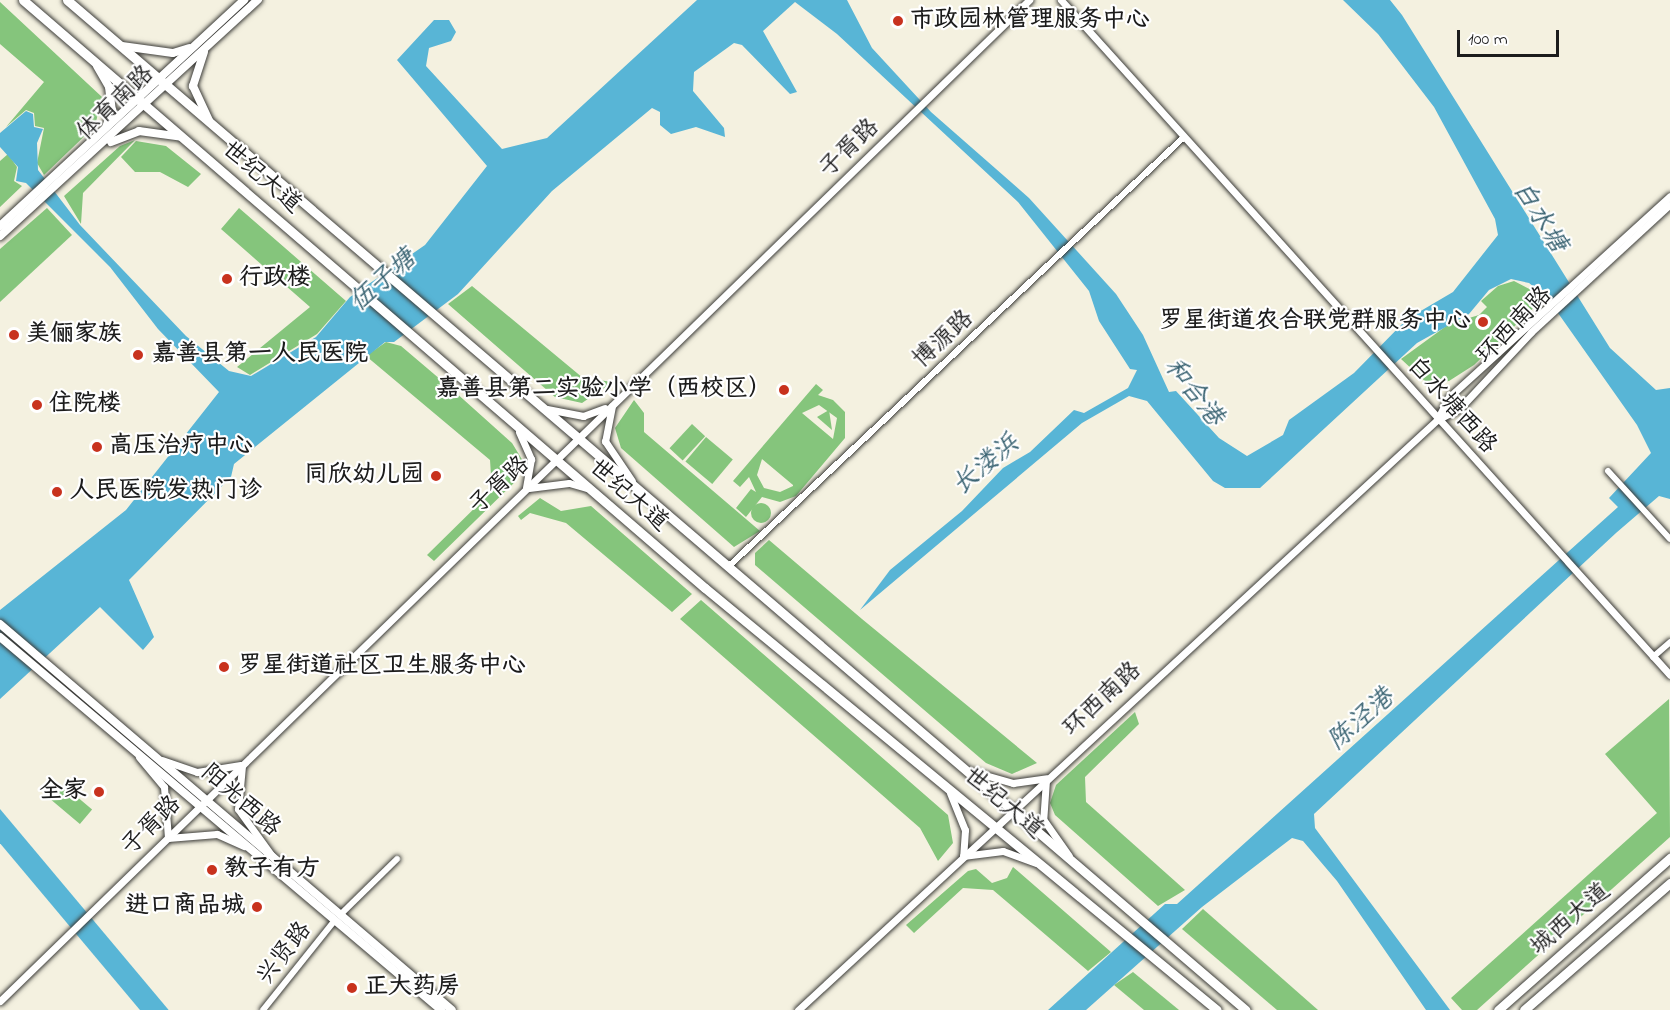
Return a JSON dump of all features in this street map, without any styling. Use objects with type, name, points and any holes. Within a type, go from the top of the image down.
[{"type":"main road","name":"世纪大道","points":[[23,0],[143,101],[594,492],[997,824],[1217,1010]]},
{"type":"main road","name":"世纪大道","points":[[67,0],[374,267],[1246,1010]]},
{"type":"main road","name":"体育南路","points":[[55,181],[98,150],[192,47],[244,0]]},
{"type":"main road","name":"体育南路","points":[[161,82],[213,41],[258,0]]},
{"type":"main road","points":[[212,126],[193,86],[199,60],[213,41]]},
{"type":"main road","points":[[118,45],[162,53],[192,47]]},
{"type":"main road","points":[[94,60],[109,87],[112,110],[96,137]]},
{"type":"main road","name":"体育南路","points":[[0,236],[96,137],[143,101]]},
{"type":"main road","points":[[98,150],[139,131],[185,138]]},
{"type":"main road","name":"体育南路","points":[[0,226],[32,202]]},
{"type":"main road","name":"阳光西路","points":[[0,624],[134,750],[272,856],[441,1010]]},
{"type":"main road","name":"阳光西路","points":[[0,636],[162,760],[246,847],[452,1010]]},
{"type":"main road","name":"城西大道","points":[[1498,1010],[1670,858]]},
{"type":"main road","name":"城西大道","points":[[1524,1010],[1670,883]]},
{"type":"street","name":"子胥路","points":[[0,1001],[1029,0]]},
{"type":"street","name":"白水塘西路","points":[[1061,0],[1437,420],[1670,675]]},
{"type":"street","name":"博源路","points":[[728,567],[1078,240],[1184,137]]},
{"type":"street","name":"环西南路","points":[[1591,273],[1670,196]]},
{"type":"street","name":"环西南路","points":[[1437,420],[1448,398],[1529,330],[1670,204]]},
{"type":"street","name":"环西南路","points":[[798,1010],[1437,420],[1490,380],[1529,330]]},
{"type":"street","points":[[538,406],[583,416],[613,404]]},
{"type":"street","points":[[613,404],[604,441],[644,496]]},
{"type":"street","points":[[496,408],[528,448],[526,488],[569,483],[594,492]]},
{"type":"street","points":[[1608,471],[1670,539]]},
{"type":"street","points":[[1653,657],[1670,642]]},
{"type":"street","points":[[134,750],[164,787],[168,838],[217,834],[246,847]]},
{"type":"street","points":[[162,760],[197,772],[243,764],[235,797],[238,809],[272,856]]},
{"type":"street","points":[[959,765],[1013,783],[1047,778]]},
{"type":"street","points":[[1047,778],[1041,792],[1043,819],[1072,861]]},
{"type":"street","points":[[945,782],[962,815],[963,856],[1003,851],[1050,869]]},
{"type":"street","name":"兴贤路","points":[[263,1010],[337,917],[397,858]]},
{"type":"green space","points":[[0,2],[102,97],[95,126],[44,175],[37,163],[44,128],[35,126],[34,113],[26,110],[6,127],[44,82],[0,44]]},
{"type":"green space","points":[[135,140],[83,193],[81,224],[64,196],[120,146]]},
{"type":"green space","points":[[136,141],[166,146],[201,174],[188,187],[160,172],[135,172],[121,157]]},
{"type":"green space","points":[[8,154],[17,167],[14,181],[22,186],[0,207],[0,161]]},
{"type":"green space","points":[[47,208],[72,235],[0,302],[0,249]]},
{"type":"green space","points":[[239,208],[346,301],[317,334],[250,375],[237,367],[310,307],[221,229]]},
{"type":"green space","points":[[1514,281],[1545,297],[1474,365],[1449,381],[1428,384],[1401,359],[1449,324],[1479,315],[1487,307],[1481,301],[1498,286]]},
{"type":"green space","points":[[472,286],[583,378],[613,382],[582,403],[555,397],[448,304]]},
{"type":"green space","points":[[386,342],[401,346],[454,391],[512,443],[523,461],[516,481],[434,561],[427,555],[492,491],[490,460],[366,356]]},
{"type":"green space","points":[[816,384],[823,390],[818,395],[833,400],[845,412],[845,438],[796,496],[780,502],[762,497],[746,517],[736,508],[751,489],[756,492],[749,477],[740,487],[733,481]],"holes":[[[819,405],[837,418],[833,439],[802,413]],[[762,459],[793,485],[793,486],[780,492],[764,488],[757,475]]]},
{"type":"green space","points":[[634,400],[644,413],[644,432],[760,531],[734,547],[621,448],[615,428]]},
{"type":"green space","points":[[829,410],[832,430],[817,417]]},
{"type":"green space","points":[[692,424],[705,436],[683,460],[669,448]]},
{"type":"green space","points":[[706,437],[733,459],[712,484],[685,462]]},
{"type":"green space","points":[[540,498],[561,511],[591,506],[692,594],[672,612],[566,523],[530,513],[521,520],[518,516]]},
{"type":"green space","points":[[757,503],[765,503],[771,509],[771,517],[765,523],[757,523],[751,517],[751,509]]},
{"type":"green space","points":[[769,540],[1037,763],[1012,774],[986,763],[755,565],[755,553]]},
{"type":"green space","points":[[701,600],[948,815],[953,843],[938,861],[920,828],[680,619]]},
{"type":"green space","points":[[1669,699],[1670,837],[1477,1010],[1462,1010],[1451,998],[1657,813],[1605,754]]},
{"type":"green space","points":[[1135,712],[1139,724],[1085,777],[1086,802],[1185,890],[1158,906],[1055,815],[1050,803],[1056,785]]},
{"type":"green space","points":[[63,785],[92,809],[80,824],[51,800]]},
{"type":"green space","points":[[1013,867],[1111,952],[1088,971],[993,890],[963,888],[914,933],[906,925],[968,871],[976,869],[992,883],[1007,878]]},
{"type":"green space","points":[[1203,909],[1318,1010],[1277,1010],[1182,929]]},
{"type":"green space","points":[[1133,972],[1179,1010],[1144,1010],[1114,985]]},
{"type":"water","name":"伍子塘","points":[[697,0],[847,0],[872,48],[931,112],[1029,198],[1116,294],[1143,335],[1169,392],[1176,391],[1219,438],[1247,456],[1283,435],[1289,420],[1354,373],[1407,319],[1453,292],[1498,235],[1495,219],[1434,107],[1378,34],[1343,0],[1390,0],[1402,15],[1610,348],[1656,390],[1670,388],[1670,499],[1659,496],[1616,533],[1314,814],[1315,828],[1450,1010],[1426,1010],[1337,881],[1303,841],[1292,838],[1202,907],[1086,1010],[1048,1010],[1165,904],[1177,904],[1618,507],[1609,498],[1651,453],[1637,425],[1546,296],[1529,283],[1511,279],[1489,290],[1469,314],[1417,343],[1260,488],[1225,488],[1213,481],[1147,401],[1129,396],[1082,423],[860,610],[890,570],[962,511],[1003,468],[1030,452],[1074,410],[1084,413],[1128,388],[1137,370],[1130,369],[1099,321],[1089,291],[1018,202],[837,34],[795,2],[763,31],[797,92],[790,94],[742,45],[734,43],[694,72],[693,91],[724,128],[725,137],[696,127],[671,134],[660,125],[660,112],[652,108],[552,191],[458,294],[394,342],[385,342],[234,464],[231,477],[129,580],[154,637],[143,650],[100,607],[0,699],[0,610],[126,510],[219,392],[158,329],[110,267],[26,183],[16,181],[18,167],[0,147],[0,133],[26,111],[33,114],[34,127],[43,129],[37,143],[38,170],[80,225],[186,336],[229,371],[251,376],[316,337],[350,297],[425,245],[487,166],[397,60],[434,20],[449,20],[456,32],[451,41],[429,48],[426,66],[502,149],[547,138]]},
{"type":"water","points":[[0,809],[169,1010],[140,1010],[0,843]]},
{"type":"place","name":"市政园林管理服务中心","points":[[898,21]]},
{"type":"place","name":"行政楼","points":[[227,279]]},
{"type":"place","name":"罗星街道农合联党群服务中心","points":[[1483,322]]},
{"type":"place","name":"美俪家族","points":[[14,335]]},
{"type":"place","name":"嘉善县第一人民医院","points":[[138,355]]},
{"type":"place","name":"嘉善县第二实验小学（西校区）","points":[[784,390]]},
{"type":"place","name":"住院楼","points":[[37,405]]},
{"type":"place","name":"高压治疗中心","points":[[97,447]]},
{"type":"place","name":"同欣幼儿园","points":[[436,476]]},
{"type":"place","name":"人民医院发热门诊","points":[[57,492]]},
{"type":"place","name":"罗星街道社区卫生服务中心","points":[[224,667]]},
{"type":"place","name":"全家","points":[[99,792]]},
{"type":"place","name":"教子有方","points":[[212,870]]},
{"type":"place","name":"进口商品城","points":[[257,907]]},
{"type":"place","name":"正大药房","points":[[352,988]]},
{"type":"water label","name":"白水塘","points":[[1538,218]]},
{"type":"water label","name":"和合港","points":[[1192,393]]},
{"type":"water label","name":"长溇浜","points":[[987,466]]},
{"type":"water label","name":"陈泾港","points":[[1362,721]]}]
